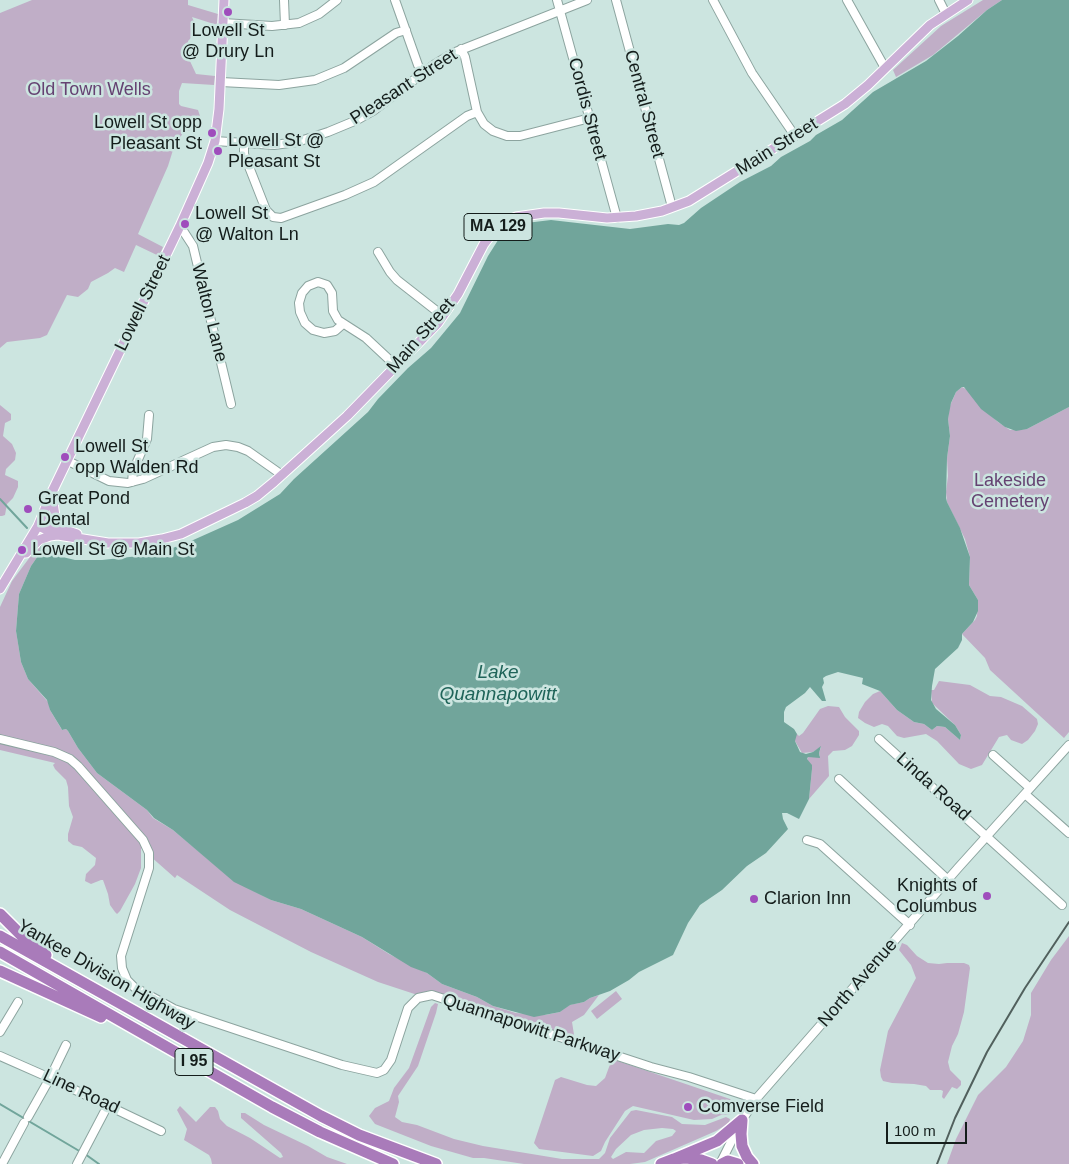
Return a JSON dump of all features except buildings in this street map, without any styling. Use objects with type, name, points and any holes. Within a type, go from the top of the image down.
[{"type":"highway","points":[[0,914],[27,941],[86,984]]},
{"type":"highway","name":"Yankee Division Highway","points":[[0,936],[321,1116],[360,1134],[436,1164]]},
{"type":"highway","name":"Yankee Division Highway","points":[[0,952],[304,1123],[393,1164]]},
{"type":"highway","points":[[0,971],[174,1051]]},
{"type":"highway","points":[[661,1164],[717,1141],[742,1120]]},
{"type":"highway","points":[[742,1120],[742,1146],[746,1157],[753,1164]]},
{"type":"highway","points":[[674,1159],[693,1158],[712,1164]]},
{"type":"highway","points":[[721,1164],[728,1161],[738,1164]]},
{"type":"main road","name":"Lowell Street","points":[[0,589],[38,526],[52,492],[201,180],[215,141],[224,0]]},
{"type":"main road","name":"Main Street","points":[[38,526],[58,535],[108,543],[131,544],[154,541],[175,536],[258,496],[348,416],[443,316],[458,294],[490,235],[506,221],[524,215],[551,212],[617,218],[642,215],[672,207],[706,191],[845,104],[923,31],[968,0]]},
{"type":"main road","points":[[52,492],[55,516],[67,530]]},
{"type":"main road","name":"Main Street","points":[[38,526],[51,525],[90,540]]},
{"type":"main road","points":[[12,570],[36,543],[44,538],[58,535]]},
{"type":"street","points":[[284,0],[285,25]]},
{"type":"street","points":[[223,24],[285,25],[299,23],[311,18],[337,0]]},
{"type":"street","points":[[395,0],[418,65],[423,73]]},
{"type":"street","name":"Cordis Street","points":[[557,0],[617,218]]},
{"type":"street","name":"Pleasant Street","points":[[215,141],[274,145],[292,143],[347,125],[373,111],[445,57],[587,0]]},
{"type":"street","name":"Central Street","points":[[616,0],[672,207]]},
{"type":"street","points":[[713,0],[752,73],[795,136]]},
{"type":"street","points":[[847,0],[885,68]]},
{"type":"street","points":[[939,0],[946,14]]},
{"type":"street","points":[[220,82],[278,84],[301,83],[320,78],[344,68],[397,32],[406,30]]},
{"type":"street","points":[[461,49],[465,58],[477,112],[490,129],[499,134],[511,137],[590,118]]},
{"type":"street","points":[[244,144],[244,154],[266,210],[273,217],[281,218],[345,195],[374,182],[467,116],[477,112]]},
{"type":"street","name":"Walton Lane","points":[[180,226],[193,246],[231,404]]},
{"type":"street","points":[[378,252],[397,280],[443,316]]},
{"type":"street","points":[[343,324],[334,331],[327,333],[316,331],[305,323],[301,316],[299,303],[302,293],[308,286],[318,282],[327,285],[332,293],[333,311],[337,318],[343,324],[366,338],[396,366]]},
{"type":"street","points":[[132,482],[133,471],[147,440],[149,416]]},
{"type":"street","points":[[68,461],[109,481],[120,483],[132,482],[220,445],[234,446],[248,451],[282,475]]},
{"type":"street","name":"Quannapowitt Parkway","points":[[0,739],[54,752],[70,759],[143,840],[149,853],[149,868],[121,956],[122,968],[125,977],[134,986],[174,1009],[342,1065],[377,1073],[384,1070],[390,1060],[408,1008],[418,998],[432,995],[651,1067],[689,1077],[756,1099]]},
{"type":"street","name":"Linda Road","points":[[879,739],[1062,904]]},
{"type":"street","name":"North Avenue","points":[[721,1164],[742,1120],[756,1099],[1069,745]]},
{"type":"street","points":[[993,754],[1069,832]]},
{"type":"street","points":[[839,779],[948,880]]},
{"type":"street","points":[[807,840],[820,844],[910,925]]},
{"type":"street","points":[[0,1032],[18,1002]]},
{"type":"street","points":[[2,1164],[50,1078],[66,1045]]},
{"type":"street","name":"Line Road","points":[[0,1056],[161,1131]]},
{"type":"street","points":[[77,1164],[108,1105]]},
{"type":"green space","name":"Old Town Wells","points":[[32,0],[188,0],[188,5],[218,14],[217,25],[192,17],[195,24],[188,41],[189,59],[196,74],[215,76],[214,85],[182,83],[179,91],[179,104],[198,110],[203,125],[199,129],[184,131],[173,150],[168,166],[138,234],[163,247],[159,256],[136,245],[124,272],[115,268],[91,282],[88,289],[78,297],[67,295],[47,335],[40,338],[7,342],[0,348],[0,13]]},
{"type":"green space","points":[[983,0],[1002,0],[987,10],[933,55],[896,77],[893,70],[941,26]]},
{"type":"green space","name":"Lakeside Cemetery","points":[[962,387],[968,390],[979,405],[1010,430],[1027,429],[1069,407],[1069,732],[1064,738],[990,670],[985,658],[962,634],[977,616],[978,600],[969,585],[970,557],[965,539],[947,502],[946,492],[950,436],[949,408],[956,392]]},
{"type":"green space","points":[[0,405],[11,414],[11,420],[5,423],[3,436],[12,444],[16,453],[15,460],[6,469],[5,475],[18,481],[18,487],[13,498],[7,504],[5,515],[2,516],[0,516]]},
{"type":"green space","points":[[39,545],[40,553],[31,566],[19,594],[16,631],[21,662],[28,679],[49,703],[50,710],[62,730],[66,729],[68,731],[97,773],[147,810],[153,818],[173,830],[234,881],[271,900],[301,909],[362,937],[389,954],[427,973],[442,984],[477,997],[493,1006],[516,1013],[545,1015],[560,1012],[569,1005],[584,1002],[599,995],[584,1015],[572,1022],[576,1047],[378,982],[311,952],[230,910],[177,875],[175,878],[141,848],[141,868],[135,884],[117,914],[110,905],[103,880],[91,884],[85,881],[86,874],[95,865],[96,858],[82,847],[73,845],[68,841],[73,817],[69,806],[68,787],[66,780],[55,769],[53,765],[55,763],[0,750],[0,607],[12,581]]},
{"type":"green space","points":[[939,681],[970,685],[990,696],[1001,697],[1022,706],[1037,719],[1038,724],[1035,731],[1022,744],[1011,740],[1007,735],[999,737],[982,765],[971,769],[959,764],[937,741],[926,734],[904,738],[897,736],[888,726],[882,724],[874,727],[858,718],[865,702],[873,694],[880,691],[897,710],[914,722],[924,724],[932,730],[937,726],[945,727],[960,740],[961,735],[955,725],[932,703],[931,690],[934,690]]},
{"type":"green space","points":[[828,706],[839,707],[845,717],[859,731],[859,735],[852,746],[845,750],[833,751],[828,756],[829,776],[809,799],[812,769],[807,760],[808,757],[820,756],[821,747],[813,752],[802,753],[795,741],[795,736],[803,733],[820,709]]},
{"type":"green space","points":[[1069,936],[1069,1164],[947,1164],[956,1139],[978,1095],[1006,1067],[1023,1041],[1031,1015],[1031,993],[1051,960]]},
{"type":"green space","points":[[902,943],[928,963],[964,963],[969,965],[970,968],[964,1012],[948,1062],[950,1070],[961,1081],[961,1085],[957,1089],[952,1087],[944,1099],[942,1097],[943,1091],[941,1090],[930,1090],[926,1086],[914,1084],[892,1083],[883,1081],[881,1077],[880,1070],[888,1031],[916,978],[911,965],[899,950]]},
{"type":"green space","points":[[616,991],[622,999],[597,1019],[591,1011]]},
{"type":"green space","points":[[435,1003],[438,1004],[418,1066],[398,1096],[399,1102],[395,1117],[402,1122],[417,1125],[454,1139],[483,1146],[562,1159],[599,1159],[605,1153],[610,1138],[631,1111],[636,1110],[672,1117],[682,1124],[705,1125],[726,1117],[730,1119],[729,1123],[716,1131],[645,1162],[630,1164],[524,1164],[473,1158],[431,1146],[375,1124],[369,1116],[375,1108],[389,1101],[394,1088],[409,1068],[431,1007]],"holes":[[[673,1129],[676,1131],[672,1136],[656,1141],[644,1153],[626,1152],[613,1159],[611,1157],[616,1149],[631,1135],[644,1130]]]},
{"type":"green space","name":"Comverse Field","points":[[612,1059],[730,1099],[736,1104],[737,1109],[732,1114],[721,1115],[712,1119],[694,1120],[633,1106],[625,1111],[601,1151],[593,1156],[539,1149],[534,1143],[555,1080],[561,1077],[596,1086],[605,1078]]},
{"type":"green space","points":[[180,1106],[196,1122],[210,1107],[215,1107],[220,1119],[227,1126],[250,1138],[280,1158],[283,1157],[281,1153],[241,1118],[241,1113],[245,1113],[264,1125],[327,1157],[347,1164],[212,1164],[209,1155],[184,1140],[187,1129],[177,1110]]},
{"type":"water","name":"Lake Quannapowitt","points":[[1002,0],[1069,0],[1069,407],[1027,429],[1016,431],[1005,427],[981,409],[964,387],[956,392],[951,403],[948,419],[950,436],[947,458],[946,498],[960,528],[970,557],[969,585],[978,600],[978,611],[973,622],[962,634],[962,640],[958,648],[935,669],[931,700],[936,709],[955,725],[961,735],[960,740],[945,727],[937,726],[932,730],[924,724],[914,722],[897,710],[880,691],[862,684],[863,678],[838,672],[826,676],[823,678],[824,683],[822,687],[826,701],[822,701],[810,687],[786,707],[784,712],[784,722],[794,729],[797,734],[795,741],[800,752],[806,754],[813,752],[821,746],[820,758],[808,757],[807,759],[812,765],[809,799],[799,819],[787,813],[782,813],[788,829],[766,853],[747,866],[722,890],[700,905],[688,923],[673,955],[639,972],[610,991],[584,1002],[570,1005],[560,1012],[534,1017],[493,1006],[477,997],[442,984],[427,973],[411,967],[362,937],[301,909],[271,900],[234,882],[173,830],[154,818],[147,810],[97,773],[68,731],[66,729],[62,730],[50,710],[47,700],[28,679],[21,662],[16,631],[19,594],[31,566],[40,553],[40,545],[43,545],[50,554],[75,560],[102,560],[157,554],[238,520],[280,494],[368,412],[408,368],[431,348],[460,313],[488,256],[500,237],[510,228],[526,223],[551,220],[630,229],[684,223],[701,208],[740,182],[771,166],[781,157],[842,120],[873,92],[926,61],[987,10]]},
{"type":"waterway","points":[[0,499],[27,528]]},
{"type":"waterway","points":[[0,1104],[81,1152]]},
{"type":"waterway","points":[[85,1154],[99,1164]]},
{"type":"railway","points":[[937,1164],[955,1118],[987,1052],[1025,988],[1069,922]]},
{"type":"place","name":"Lowell St @ Drury Ln","points":[[228,12]]},
{"type":"place","name":"Lowell St opp Pleasant St","points":[[212,133]]},
{"type":"place","name":"Lowell St @ Pleasant St","points":[[218,151]]},
{"type":"place","name":"Lowell St @ Walton Ln","points":[[185,224]]},
{"type":"place","name":"Lowell St opp Walden Rd","points":[[65,457]]},
{"type":"place","name":"Great Pond Dental","points":[[28,509]]},
{"type":"place","name":"Lowell St @ Main St","points":[[22,550]]},
{"type":"place","name":"Knights of Columbus","points":[[987,896]]},
{"type":"place","name":"Clarion Inn","points":[[754,899]]},
{"type":"place","name":"Comverse Field","points":[[688,1107]]}]
